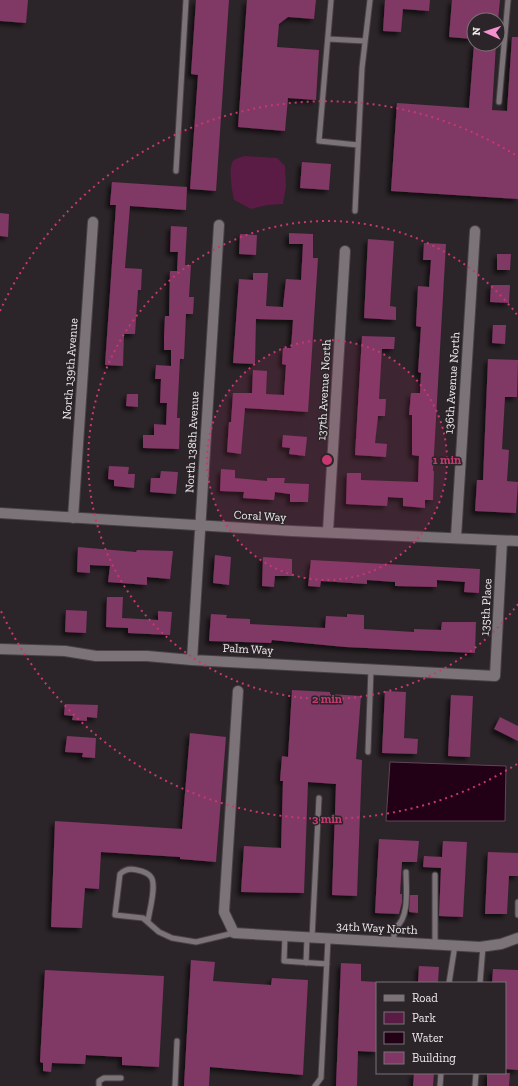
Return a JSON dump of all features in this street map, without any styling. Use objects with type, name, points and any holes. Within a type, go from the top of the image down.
[{"type":"street","name":"North 139th Avenue","points":[[72,518],[93,222]]},
{"type":"street","name":"North 138th Avenue","points":[[192,660],[219,225]]},
{"type":"street","name":"136th Avenue North","points":[[456,537],[475,231]]},
{"type":"street","name":"137th Avenue North","points":[[328,531],[345,251]]},
{"type":"street","name":"Coral Way","points":[[0,514],[518,541]]},
{"type":"street","name":"135th Place","points":[[495,676],[502,541]]},
{"type":"street","name":"Palm Way","points":[[0,649],[66,651],[96,656],[147,656],[192,660],[495,676]]},
{"type":"street","points":[[234,933],[224,912],[238,691]]},
{"type":"street","name":"34th Way North","points":[[234,933],[483,946],[501,944],[518,938]]},
{"type":"lane","points":[[176,171],[186,0]]},
{"type":"lane","points":[[331,0],[319,141],[358,145]]},
{"type":"lane","points":[[355,211],[365,41],[370,0]]},
{"type":"lane","points":[[499,102],[508,0]]},
{"type":"lane","points":[[328,39],[365,41]]},
{"type":"lane","points":[[368,752],[371,669]]},
{"type":"lane","points":[[306,963],[310,938],[319,798]]},
{"type":"lane","points":[[148,921],[154,885],[152,877],[145,872],[134,869],[125,869],[120,874],[115,915],[144,918],[159,932],[172,938],[196,942],[234,933]]},
{"type":"lane","points":[[393,942],[395,928],[400,925],[404,917],[406,872]]},
{"type":"lane","points":[[434,944],[435,875]]},
{"type":"lane","points":[[518,902],[518,915]]},
{"type":"lane","points":[[285,936],[284,961],[327,964]]},
{"type":"lane","points":[[315,1086],[321,1078],[328,938]]},
{"type":"lane","points":[[449,982],[455,945]]},
{"type":"lane","points":[[480,982],[483,946]]},
{"type":"lane","points":[[175,1086],[177,1041]]},
{"type":"lane","points":[[440,1086],[441,1074]]},
{"type":"lane","points":[[475,1086],[476,1074]]},
{"type":"lane","points":[[99,1086],[99,1081],[104,1078],[122,1078]]},
{"type":"green space","points":[[245,156],[277,158],[285,166],[286,186],[283,204],[267,205],[251,209],[234,200],[231,180],[232,164],[236,159]]},
{"type":"water","points":[[390,762],[506,766],[505,821],[386,821]]},
{"type":"building","points":[[0,0],[28,0],[26,23],[0,21]]},
{"type":"building","points":[[196,0],[229,0],[216,191],[190,189],[198,75],[191,74]]},
{"type":"building","points":[[247,0],[316,0],[314,19],[288,17],[279,24],[277,47],[319,50],[316,100],[288,98],[285,131],[238,127]]},
{"type":"building","points":[[385,0],[430,0],[429,11],[403,9],[401,32],[383,31]]},
{"type":"building","points":[[452,0],[500,0],[499,12],[466,12],[466,38],[449,37]]},
{"type":"building","points":[[512,37],[518,37],[518,199],[391,191],[397,103],[469,108],[473,52],[496,52],[492,110],[507,111]]},
{"type":"building","points":[[302,162],[331,164],[329,190],[300,188]]},
{"type":"building","points":[[112,182],[187,187],[186,210],[130,206],[125,268],[142,269],[141,290],[138,290],[135,334],[124,334],[123,366],[105,365],[116,205],[110,205]]},
{"type":"building","points":[[0,213],[9,214],[8,237],[0,236]]},
{"type":"building","points":[[171,226],[187,227],[185,265],[191,265],[189,297],[194,297],[193,314],[186,314],[184,359],[180,359],[177,418],[180,418],[179,449],[143,448],[143,435],[154,435],[154,424],[166,425],[167,403],[160,403],[161,379],[155,379],[156,365],[171,366],[171,350],[164,350],[165,316],[169,316],[170,271],[177,271],[178,252],[170,252]]},
{"type":"building","points":[[289,233],[313,234],[313,258],[318,258],[308,412],[245,408],[241,454],[227,452],[233,393],[252,393],[253,370],[267,371],[266,394],[284,395],[286,365],[282,364],[283,348],[291,348],[293,320],[256,319],[255,364],[233,363],[239,279],[253,280],[253,273],[268,273],[266,306],[283,307],[286,279],[301,280],[303,244],[289,244]]},
{"type":"building","points":[[240,234],[257,235],[256,255],[239,254]]},
{"type":"building","points":[[368,239],[394,241],[390,306],[396,307],[396,320],[364,318]]},
{"type":"building","points":[[424,243],[446,244],[433,471],[433,500],[425,500],[425,508],[403,506],[403,498],[388,497],[387,506],[346,504],[347,473],[361,473],[361,480],[418,482],[419,456],[412,455],[412,415],[409,415],[411,393],[420,393],[421,373],[418,372],[421,327],[416,326],[418,286],[429,287],[431,260],[423,260]]},
{"type":"building","points":[[497,254],[511,254],[510,270],[497,270]]},
{"type":"building","points":[[491,285],[510,285],[509,303],[490,302]]},
{"type":"building","points":[[493,325],[506,325],[505,344],[492,343]]},
{"type":"building","points":[[362,336],[395,337],[394,349],[382,349],[379,399],[386,399],[385,416],[378,416],[375,443],[387,444],[386,457],[355,455]]},
{"type":"building","points":[[488,359],[518,360],[517,397],[505,397],[502,449],[509,450],[507,481],[518,482],[516,513],[475,511],[477,480],[483,480]]},
{"type":"building","points":[[127,394],[138,394],[138,407],[126,406]]},
{"type":"building","points":[[283,435],[307,437],[305,456],[289,454],[290,448],[282,447]]},
{"type":"building","points":[[109,466],[129,467],[128,474],[135,474],[134,488],[114,486],[114,480],[108,479]]},
{"type":"building","points":[[221,469],[235,470],[235,478],[267,481],[267,478],[285,478],[284,483],[309,484],[308,502],[290,502],[290,494],[275,492],[274,500],[243,498],[244,492],[220,491]]},
{"type":"building","points":[[161,471],[178,472],[176,494],[150,492],[151,478],[160,478]]},
{"type":"building","points":[[78,547],[136,552],[137,550],[173,551],[170,579],[147,577],[147,585],[108,582],[110,566],[90,565],[90,573],[77,572]]},
{"type":"building","points":[[215,555],[231,557],[229,585],[213,583]]},
{"type":"building","points":[[263,557],[292,559],[292,576],[275,576],[274,587],[262,586]]},
{"type":"building","points":[[311,560],[480,569],[479,593],[464,592],[465,582],[437,580],[437,587],[395,586],[395,582],[367,580],[367,584],[321,581],[320,587],[308,586]]},
{"type":"building","points":[[107,597],[123,597],[122,618],[158,620],[158,611],[172,612],[170,635],[128,633],[128,628],[106,627]]},
{"type":"building","points":[[66,610],[87,611],[86,633],[65,632]]},
{"type":"building","points":[[211,614],[227,615],[226,618],[250,619],[250,624],[325,628],[326,616],[347,617],[347,614],[364,615],[364,629],[414,632],[414,629],[441,630],[442,622],[476,622],[475,653],[345,647],[272,640],[271,643],[209,641]]},
{"type":"building","points":[[292,690],[330,692],[330,694],[361,696],[356,759],[362,760],[357,896],[332,895],[336,784],[308,782],[304,893],[241,892],[244,846],[281,848],[283,781],[280,781],[282,756],[288,757]]},
{"type":"building","points":[[385,691],[406,692],[404,738],[418,739],[417,754],[382,753]]},
{"type":"building","points":[[451,695],[473,696],[470,757],[448,756]]},
{"type":"building","points":[[65,704],[98,705],[97,718],[87,717],[87,721],[72,720],[73,716],[64,715]]},
{"type":"building","points":[[500,717],[518,726],[518,741],[494,729]]},
{"type":"building","points":[[190,733],[226,737],[216,862],[180,859],[180,857],[101,852],[99,889],[85,888],[82,928],[51,927],[55,821],[182,829]]},
{"type":"building","points":[[67,736],[96,738],[95,758],[82,757],[83,753],[65,752]]},
{"type":"building","points":[[379,839],[419,841],[417,862],[402,862],[400,894],[402,894],[402,902],[399,914],[375,913]]},
{"type":"building","points":[[443,841],[467,842],[463,917],[439,916],[441,868],[423,867],[424,856],[442,857]]},
{"type":"building","points":[[488,852],[518,853],[518,876],[509,876],[507,914],[485,914]]},
{"type":"building","points":[[410,895],[418,895],[418,913],[409,912]]},
{"type":"building","points":[[191,960],[215,962],[213,981],[271,985],[272,978],[308,980],[303,1075],[210,1067],[209,1086],[184,1086]]},
{"type":"building","points":[[341,963],[361,964],[361,981],[377,982],[376,1052],[358,1051],[357,1086],[336,1086]]},
{"type":"building","points":[[419,966],[439,967],[438,982],[418,982]]},
{"type":"building","points":[[493,969],[518,970],[518,1070],[506,1069],[506,982],[492,982]]},
{"type":"building","points":[[45,970],[164,976],[159,1067],[122,1065],[122,1057],[86,1055],[85,1064],[52,1063],[51,1072],[43,1071],[43,1063],[40,1062]]},
{"type":"building","points":[[510,1073],[509,1086],[487,1086],[487,1074]]},
{"type":"building","points":[[414,1074],[434,1074],[433,1086],[413,1086]]}]
